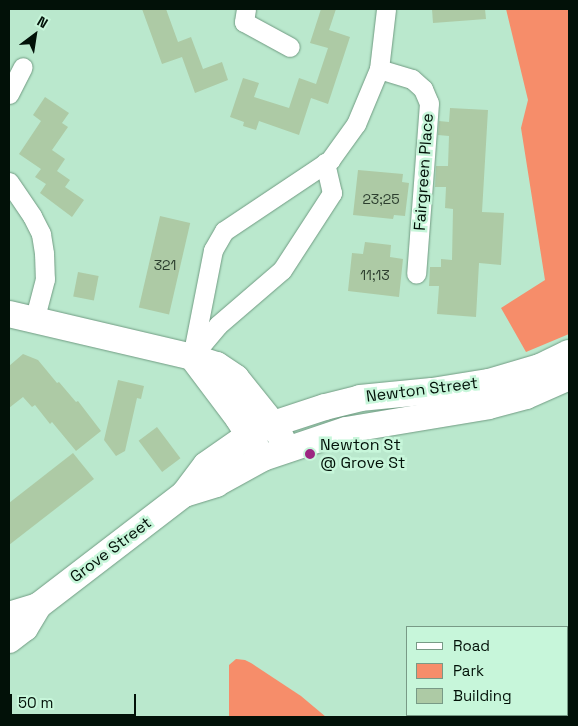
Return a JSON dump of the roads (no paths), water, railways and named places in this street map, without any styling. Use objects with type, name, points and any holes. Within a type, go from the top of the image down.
[{"type":"main road","points":[[9,314],[192,357],[217,365],[236,378],[273,424],[287,449]]},
{"type":"main road","name":"Newton Street","points":[[249,435],[273,424],[360,398],[432,391],[489,382],[540,367],[569,354]]},
{"type":"main road","points":[[192,357],[249,435],[263,458]]},
{"type":"main road","name":"Newton Street","points":[[263,458],[287,449],[376,424],[508,401],[526,396],[569,377]]},
{"type":"main road","name":"Grove Street","points":[[9,640],[25,628],[38,606],[184,494],[206,465],[249,435]]},
{"type":"main road","name":"Grove Street","points":[[184,494],[216,484],[263,458]]},
{"type":"main road","name":"Grove Street","points":[[9,614],[38,606]]},
{"type":"street","points":[[246,9],[244,22],[290,47]]},
{"type":"street","points":[[192,357],[213,250],[224,231],[325,163],[356,124],[379,70],[386,9]]},
{"type":"street","points":[[9,94],[23,67]]},
{"type":"street","name":"Fairgreen Place","points":[[379,70],[412,79],[423,89],[430,103],[416,274]]},
{"type":"street","points":[[192,357],[218,325],[282,270],[332,193],[325,163]]},
{"type":"street","points":[[9,182],[32,216],[42,244],[45,279],[34,321]]},
{"type":"place","name":"Newton St @ Grove St","points":[[310,454]]}]
